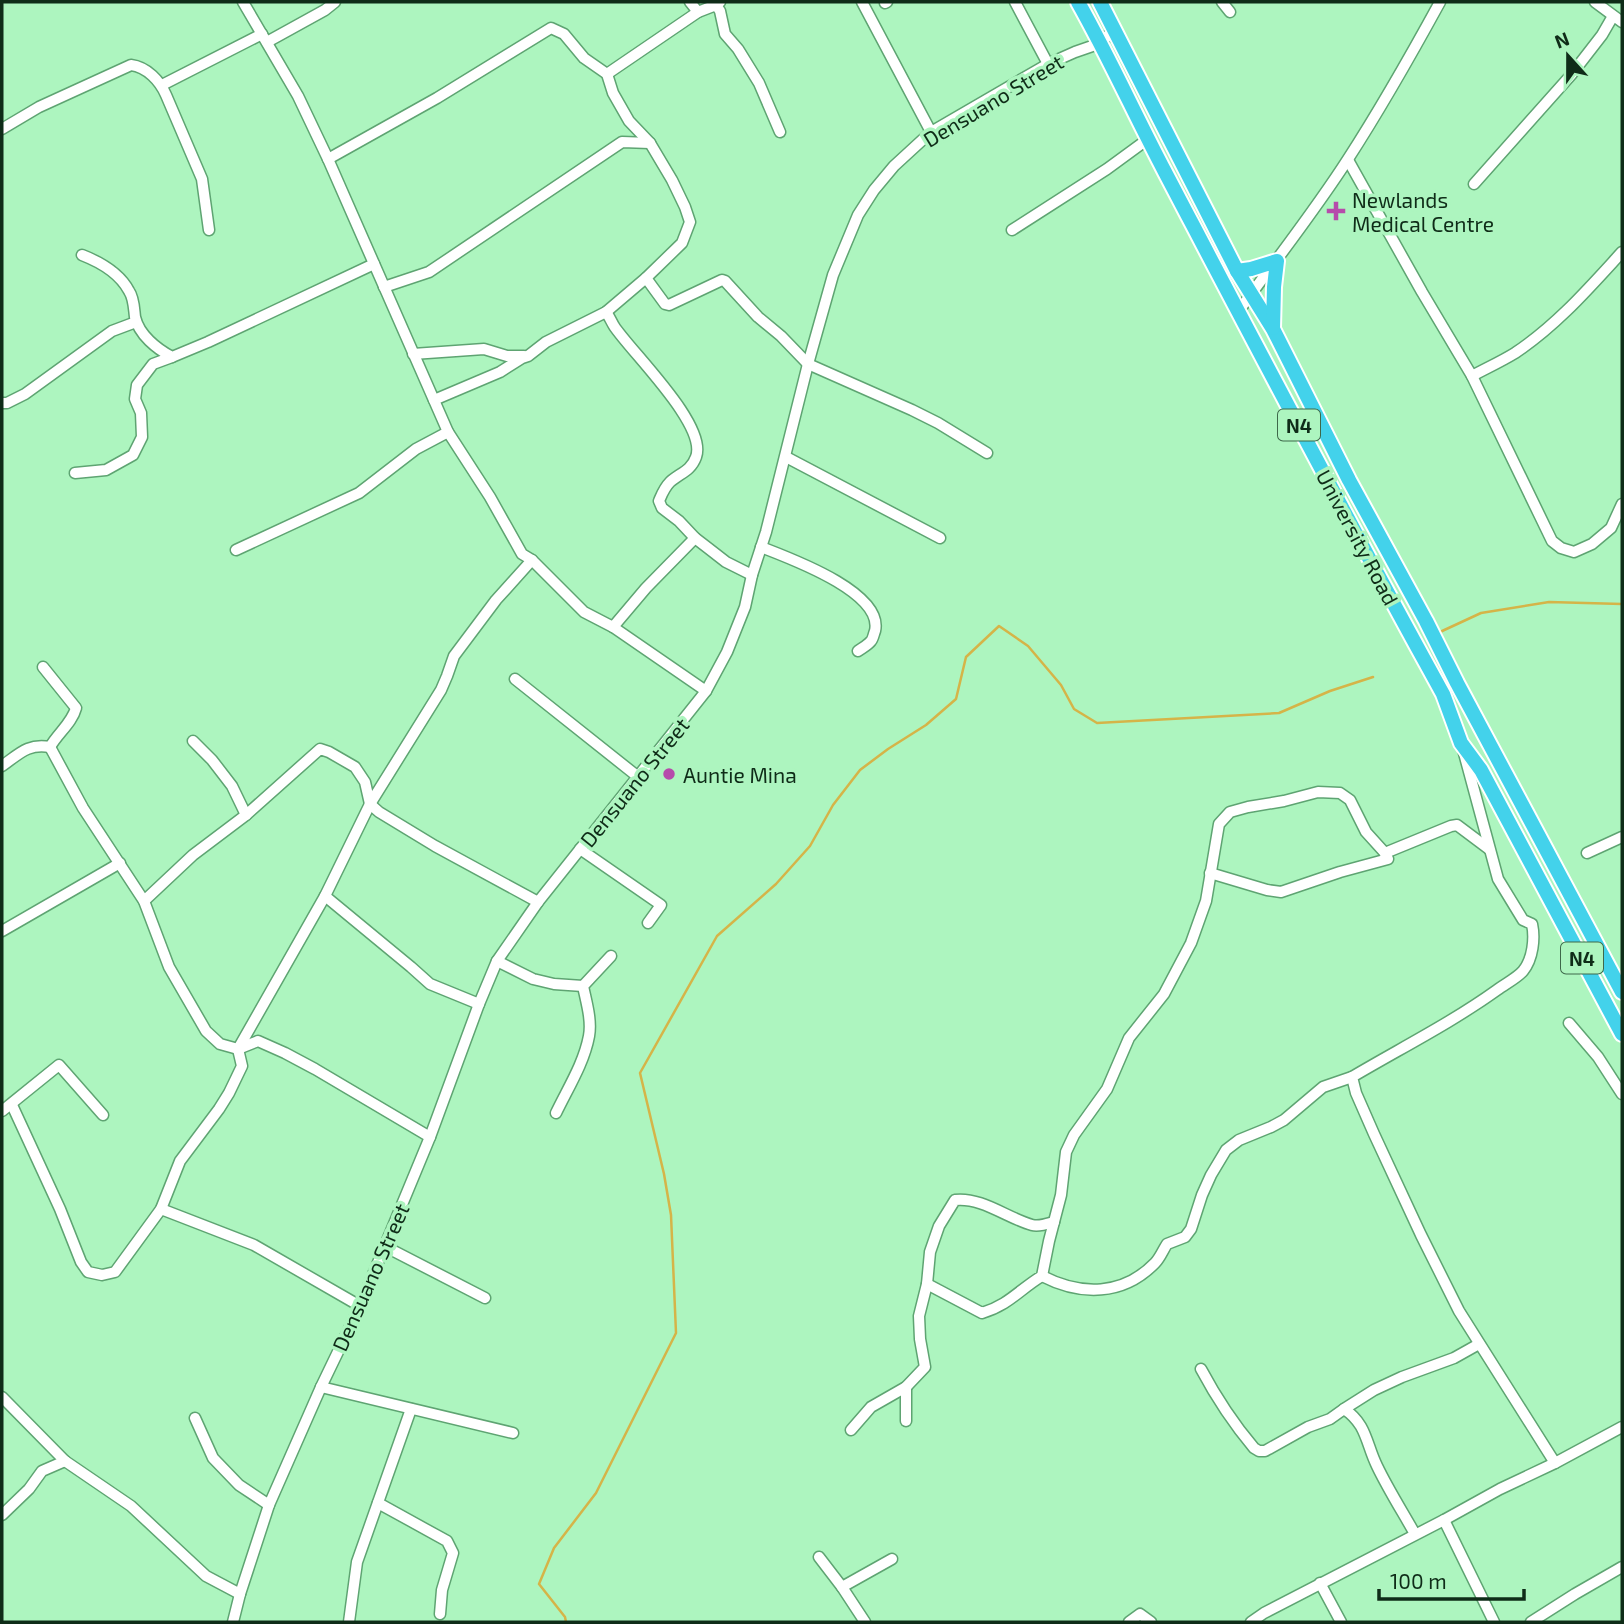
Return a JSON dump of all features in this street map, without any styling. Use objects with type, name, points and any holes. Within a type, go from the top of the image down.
[{"type":"highway","name":"University Road","points":[[1077,2],[1101,43],[1147,139],[1238,312],[1443,694],[1461,743],[1481,770],[1622,1034]]},
{"type":"highway","name":"University Road","points":[[1100,2],[1237,271],[1273,329],[1349,480],[1622,992]]},
{"type":"highway","points":[[1237,271],[1251,270],[1277,261],[1273,329]]},
{"type":"street","points":[[243,2],[298,96],[448,432],[490,497],[522,554],[584,612],[613,627],[706,691]]},
{"type":"street","points":[[162,85],[325,10],[335,2]]},
{"type":"street","points":[[690,2],[698,12]]},
{"type":"street","points":[[862,2],[931,132]]},
{"type":"street","points":[[1015,2],[1048,64]]},
{"type":"street","points":[[1222,2],[1230,12]]},
{"type":"street","points":[[1238,312],[1348,160],[1440,2]]},
{"type":"street","points":[[1474,184],[1618,19],[1599,3]]},
{"type":"street","points":[[607,74],[698,12],[718,4],[725,34],[759,83],[780,132]]},
{"type":"street","points":[[328,159],[437,98],[551,29],[564,34],[584,58],[607,74],[613,93],[629,121],[650,143],[685,206],[690,222],[682,243],[606,312],[546,342],[500,372],[433,400]]},
{"type":"street","name":"Densuano Street","points":[[233,1622],[269,1505],[320,1387],[360,1306],[430,1137],[497,961],[538,902],[706,691],[727,653],[745,607],[833,275],[858,215],[894,166],[931,132],[1048,64],[1101,43],[1113,30]]},
{"type":"street","points":[[2,129],[40,107],[131,65],[144,69],[162,85],[202,179],[209,230]]},
{"type":"street","points":[[622,142],[629,121]]},
{"type":"street","points":[[1012,230],[1107,169],[1147,139]]},
{"type":"street","points":[[384,288],[429,272],[622,142],[650,143]]},
{"type":"street","points":[[1348,160],[1472,376],[1552,541],[1561,548],[1574,552],[1592,544],[1611,528],[1622,504]]},
{"type":"street","points":[[1472,376],[1515,353],[1555,322],[1579,300],[1622,252]]},
{"type":"street","points":[[82,255],[108,267],[130,292],[136,322],[158,349],[172,357]]},
{"type":"street","points":[[75,472],[106,470],[133,454],[142,436],[141,413],[135,399],[137,384],[153,364],[208,342],[374,264]]},
{"type":"street","points":[[646,278],[665,304],[669,305],[722,280],[726,281],[758,317],[808,364],[912,410],[987,453]]},
{"type":"street","points":[[606,312],[615,327],[653,372],[697,439],[698,453],[691,468],[662,491],[659,501],[662,508],[726,562],[752,575]]},
{"type":"street","points":[[2,403],[25,394],[112,331],[136,322]]},
{"type":"street","points":[[413,355],[484,349],[508,356],[528,356]]},
{"type":"street","points":[[236,551],[359,493],[416,449],[448,432]]},
{"type":"street","points":[[786,457],[940,538]]},
{"type":"street","points":[[613,627],[646,588],[695,538]]},
{"type":"street","points":[[761,547],[849,588],[861,598],[872,611],[876,626],[872,640],[858,651]]},
{"type":"street","points":[[12,1105],[81,1262],[88,1272],[102,1275],[115,1272],[161,1209],[180,1161],[229,1093],[242,1066],[238,1049],[324,896],[370,804],[441,690],[453,656],[531,560]]},
{"type":"street","points":[[43,667],[76,708],[73,717],[50,747]]},
{"type":"street","points":[[515,679],[637,776]]},
{"type":"street","points":[[193,741],[232,786],[246,815]]},
{"type":"street","points":[[1042,1276],[1057,1284],[1096,1291],[1131,1281],[1158,1261],[1167,1244],[1185,1237],[1191,1229],[1211,1175],[1227,1150],[1239,1140],[1284,1120],[1323,1087],[1352,1077],[1440,1028],[1524,971],[1532,953],[1532,924],[1523,920],[1497,879],[1461,743]]},
{"type":"street","points":[[2,766],[27,748],[39,745],[50,747]]},
{"type":"street","points":[[50,747],[83,808],[144,901],[169,967],[206,1031],[220,1044],[238,1049],[258,1041],[285,1053],[430,1137]]},
{"type":"street","points":[[144,901],[193,855],[246,815],[320,749],[355,767],[365,782],[370,804],[379,812],[538,902]]},
{"type":"street","points":[[926,1284],[982,1313],[998,1308],[1042,1276],[1061,1195],[1066,1152],[1074,1135],[1107,1089],[1129,1038],[1164,994],[1191,943],[1206,901],[1210,873],[1219,824],[1230,813],[1318,792],[1340,793],[1350,800],[1366,832],[1388,859],[1281,892],[1210,873]]},
{"type":"street","points":[[1385,853],[1457,825],[1489,849]]},
{"type":"street","points":[[1587,853],[1622,837]]},
{"type":"street","points":[[580,849],[661,905],[648,923]]},
{"type":"street","points":[[2,932],[120,863]]},
{"type":"street","points":[[324,896],[430,984],[479,1004]]},
{"type":"street","points":[[583,986],[611,956]]},
{"type":"street","points":[[497,961],[533,979],[583,986]]},
{"type":"street","points":[[556,1113],[583,1056],[590,1033],[583,986]]},
{"type":"street","points":[[1569,1023],[1598,1057],[1622,1094]]},
{"type":"street","points":[[2,1111],[60,1065],[103,1115]]},
{"type":"street","points":[[1352,1077],[1356,1093],[1459,1311],[1555,1463]]},
{"type":"street","points":[[851,1430],[871,1407],[906,1387],[925,1367],[919,1316],[930,1252],[939,1226],[956,1200],[964,1199],[982,1204],[1034,1226],[1054,1222]]},
{"type":"street","points":[[161,1209],[254,1245],[360,1306]]},
{"type":"street","points":[[384,1246],[485,1298]]},
{"type":"street","points":[[1201,1369],[1231,1421],[1254,1448],[1265,1451],[1308,1427],[1330,1419],[1374,1390],[1454,1358],[1479,1344]]},
{"type":"street","points":[[320,1387],[513,1433]]},
{"type":"street","points":[[906,1387],[906,1421]]},
{"type":"street","points":[[2,1397],[65,1461],[131,1506],[206,1576],[240,1594]]},
{"type":"street","points":[[349,1622],[357,1563],[411,1409]]},
{"type":"street","points":[[1345,1409],[1356,1417],[1375,1463],[1415,1534]]},
{"type":"street","points":[[195,1418],[213,1458],[239,1485],[269,1505]]},
{"type":"street","points":[[1251,1622],[1320,1583],[1622,1427]]},
{"type":"street","points":[[2,1515],[29,1489],[41,1471],[65,1461]]},
{"type":"street","points":[[378,1503],[447,1541],[453,1553],[442,1590],[440,1614]]},
{"type":"street","points":[[1444,1520],[1494,1622]]},
{"type":"street","points":[[819,1557],[865,1622]]},
{"type":"street","points":[[842,1587],[892,1559]]},
{"type":"street","points":[[1531,1622],[1622,1567]]},
{"type":"street","points":[[1320,1583],[1341,1622]]},
{"type":"street","points":[[1129,1622],[1140,1614],[1151,1622]]},
{"type":"waterway","points":[[1440,632],[1481,613],[1549,602],[1622,604]]},
{"type":"waterway","points":[[566,1622],[539,1584],[554,1548],[596,1493],[676,1333],[671,1215],[640,1073],[717,936],[776,884],[810,846],[833,805],[860,770],[926,725],[956,699],[966,657],[999,626],[1028,646],[1061,685],[1074,709],[1097,723],[1279,713],[1330,691],[1373,677]]},
{"type":"place","name":"Newlands Medical Centre","points":[[1336,211]]},
{"type":"place","name":"Auntie Mina","points":[[669,774]]}]
